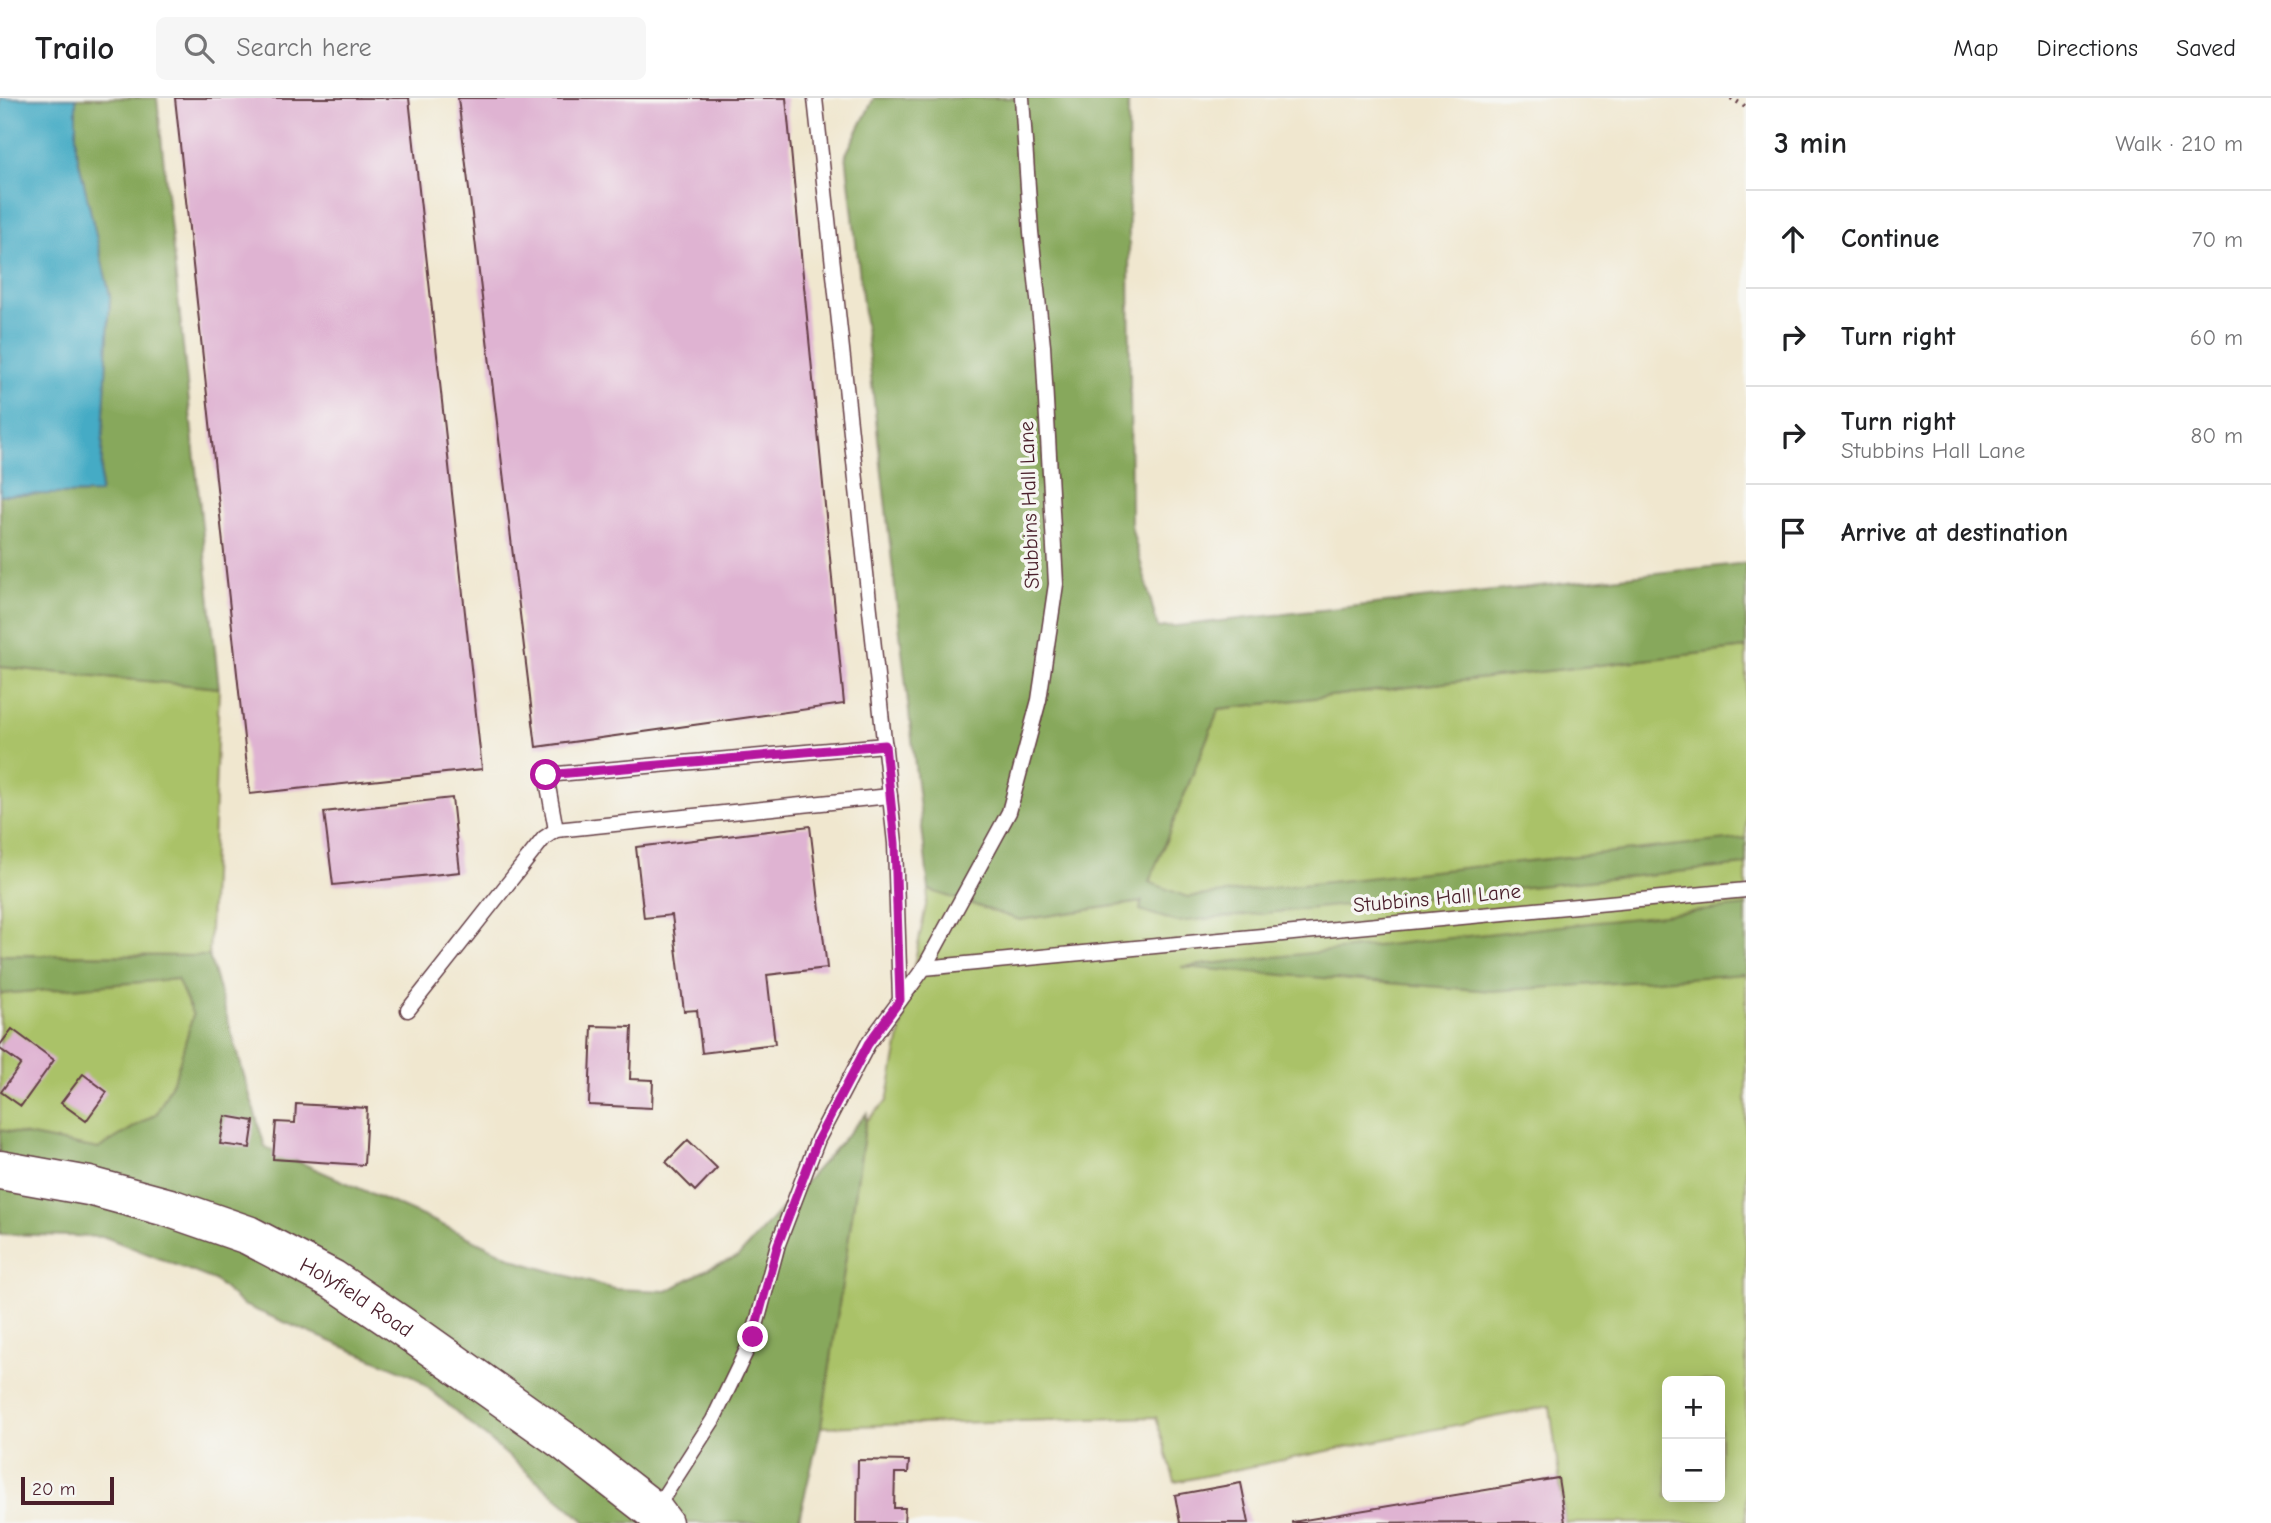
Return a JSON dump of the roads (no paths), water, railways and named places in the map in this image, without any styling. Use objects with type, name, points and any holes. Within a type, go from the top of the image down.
[{"type":"main road","name":"Holyfield Road","points":[[0,1170],[89,1186],[170,1208],[248,1235],[332,1279],[564,1441],[659,1517]]},
{"type":"lane","points":[[815,98],[895,843],[900,1000]]},
{"type":"lane","name":"Stubbins Hall Lane","points":[[659,1517],[713,1420],[753,1337],[778,1244],[818,1139],[868,1044],[924,968],[1009,812],[1039,701],[1056,583],[1043,346],[1031,232],[1022,98]]},
{"type":"lane","points":[[556,830],[546,775],[885,745]]},
{"type":"lane","points":[[408,1010],[544,838],[556,830],[890,796]]},
{"type":"lane","name":"Stubbins Hall Lane","points":[[924,968],[1746,890]]},
{"type":"water","points":[[0,98],[76,98],[76,149],[110,296],[100,493],[0,495]]}]
